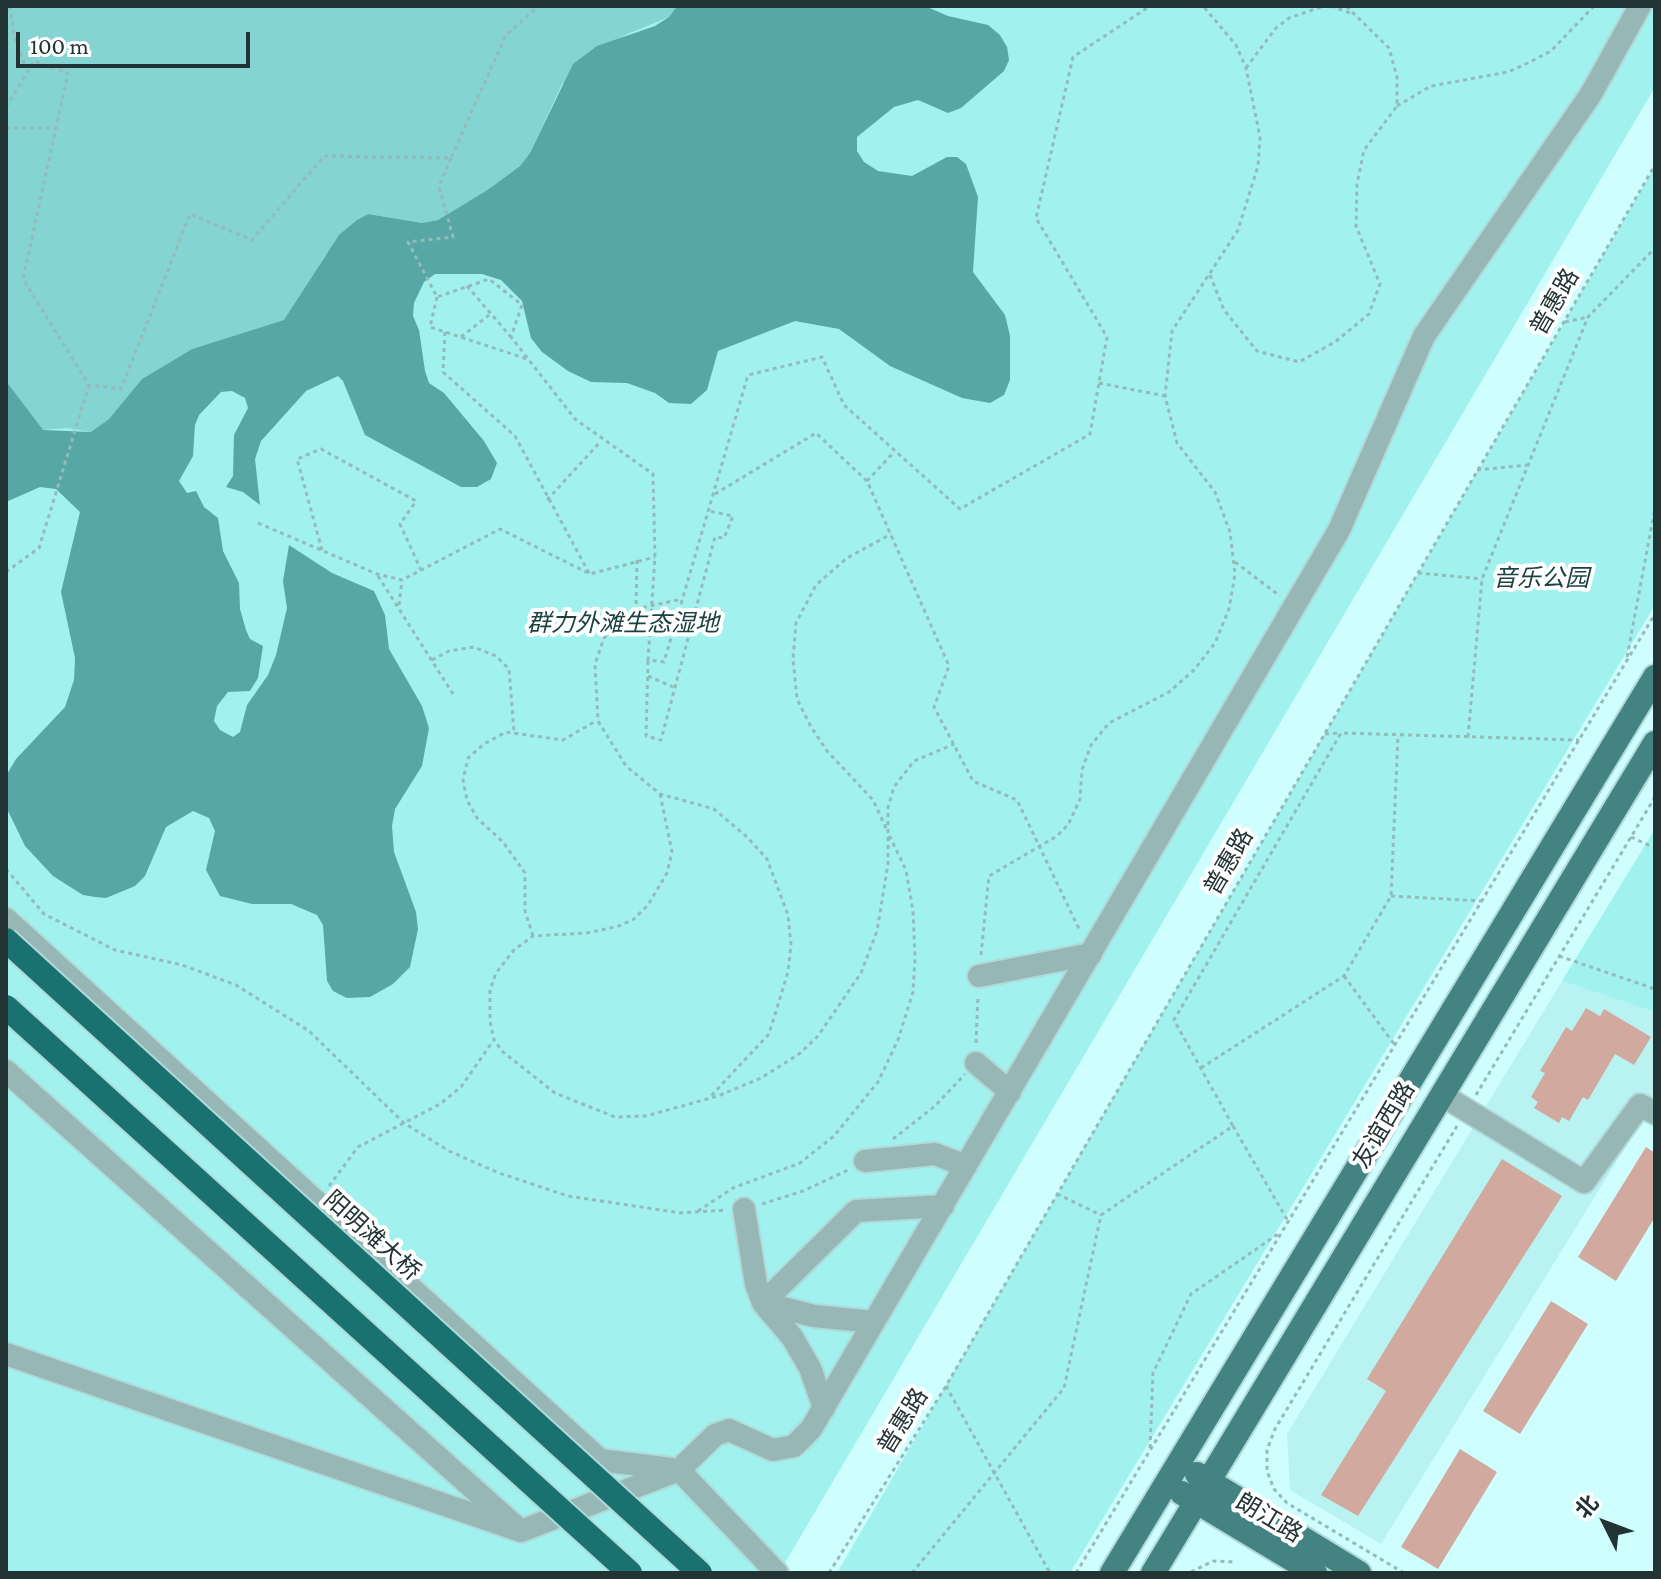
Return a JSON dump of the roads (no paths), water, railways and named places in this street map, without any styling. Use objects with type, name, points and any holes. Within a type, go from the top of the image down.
[{"type":"highway","name":"阳明滩大桥","points":[[6,940],[700,1573]]},
{"type":"highway","points":[[6,1007],[630,1573]]},
{"type":"main road","name":"友谊西路","points":[[1112,1573],[1655,677]]},
{"type":"main road","name":"友谊西路","points":[[1153,1573],[1655,743]]},
{"type":"main road","name":"朗江路","points":[[1173,1473],[1315,1573]]},
{"type":"main road","name":"朗江路","points":[[1202,1491],[1359,1573]]},
{"type":"street","points":[[6,1354],[521,1531],[679,1470],[715,1435],[729,1430],[773,1450],[794,1446],[811,1429],[824,1408],[1339,530],[1424,336],[1591,94],[1640,6]]},
{"type":"street","points":[[6,919],[600,1460],[679,1470],[777,1573]]},
{"type":"street","points":[[979,976],[1091,954]]},
{"type":"street","points":[[976,1063],[1010,1092]]},
{"type":"street","points":[[6,1071],[521,1531]]},
{"type":"street","points":[[1442,1095],[1584,1182],[1640,1105],[1655,1113]]},
{"type":"street","points":[[865,1161],[935,1154],[966,1166]]},
{"type":"street","points":[[763,1303],[856,1211],[943,1206]]},
{"type":"street","points":[[744,1209],[756,1284],[763,1303],[792,1337],[810,1368],[824,1408]]},
{"type":"street","points":[[763,1303],[814,1316],[874,1322]]},
{"type":"park label","name":"音乐公园","points":[[1541,579]]},
{"type":"park label","name":"群力外滩生态湿地","points":[[623,624]]}]
